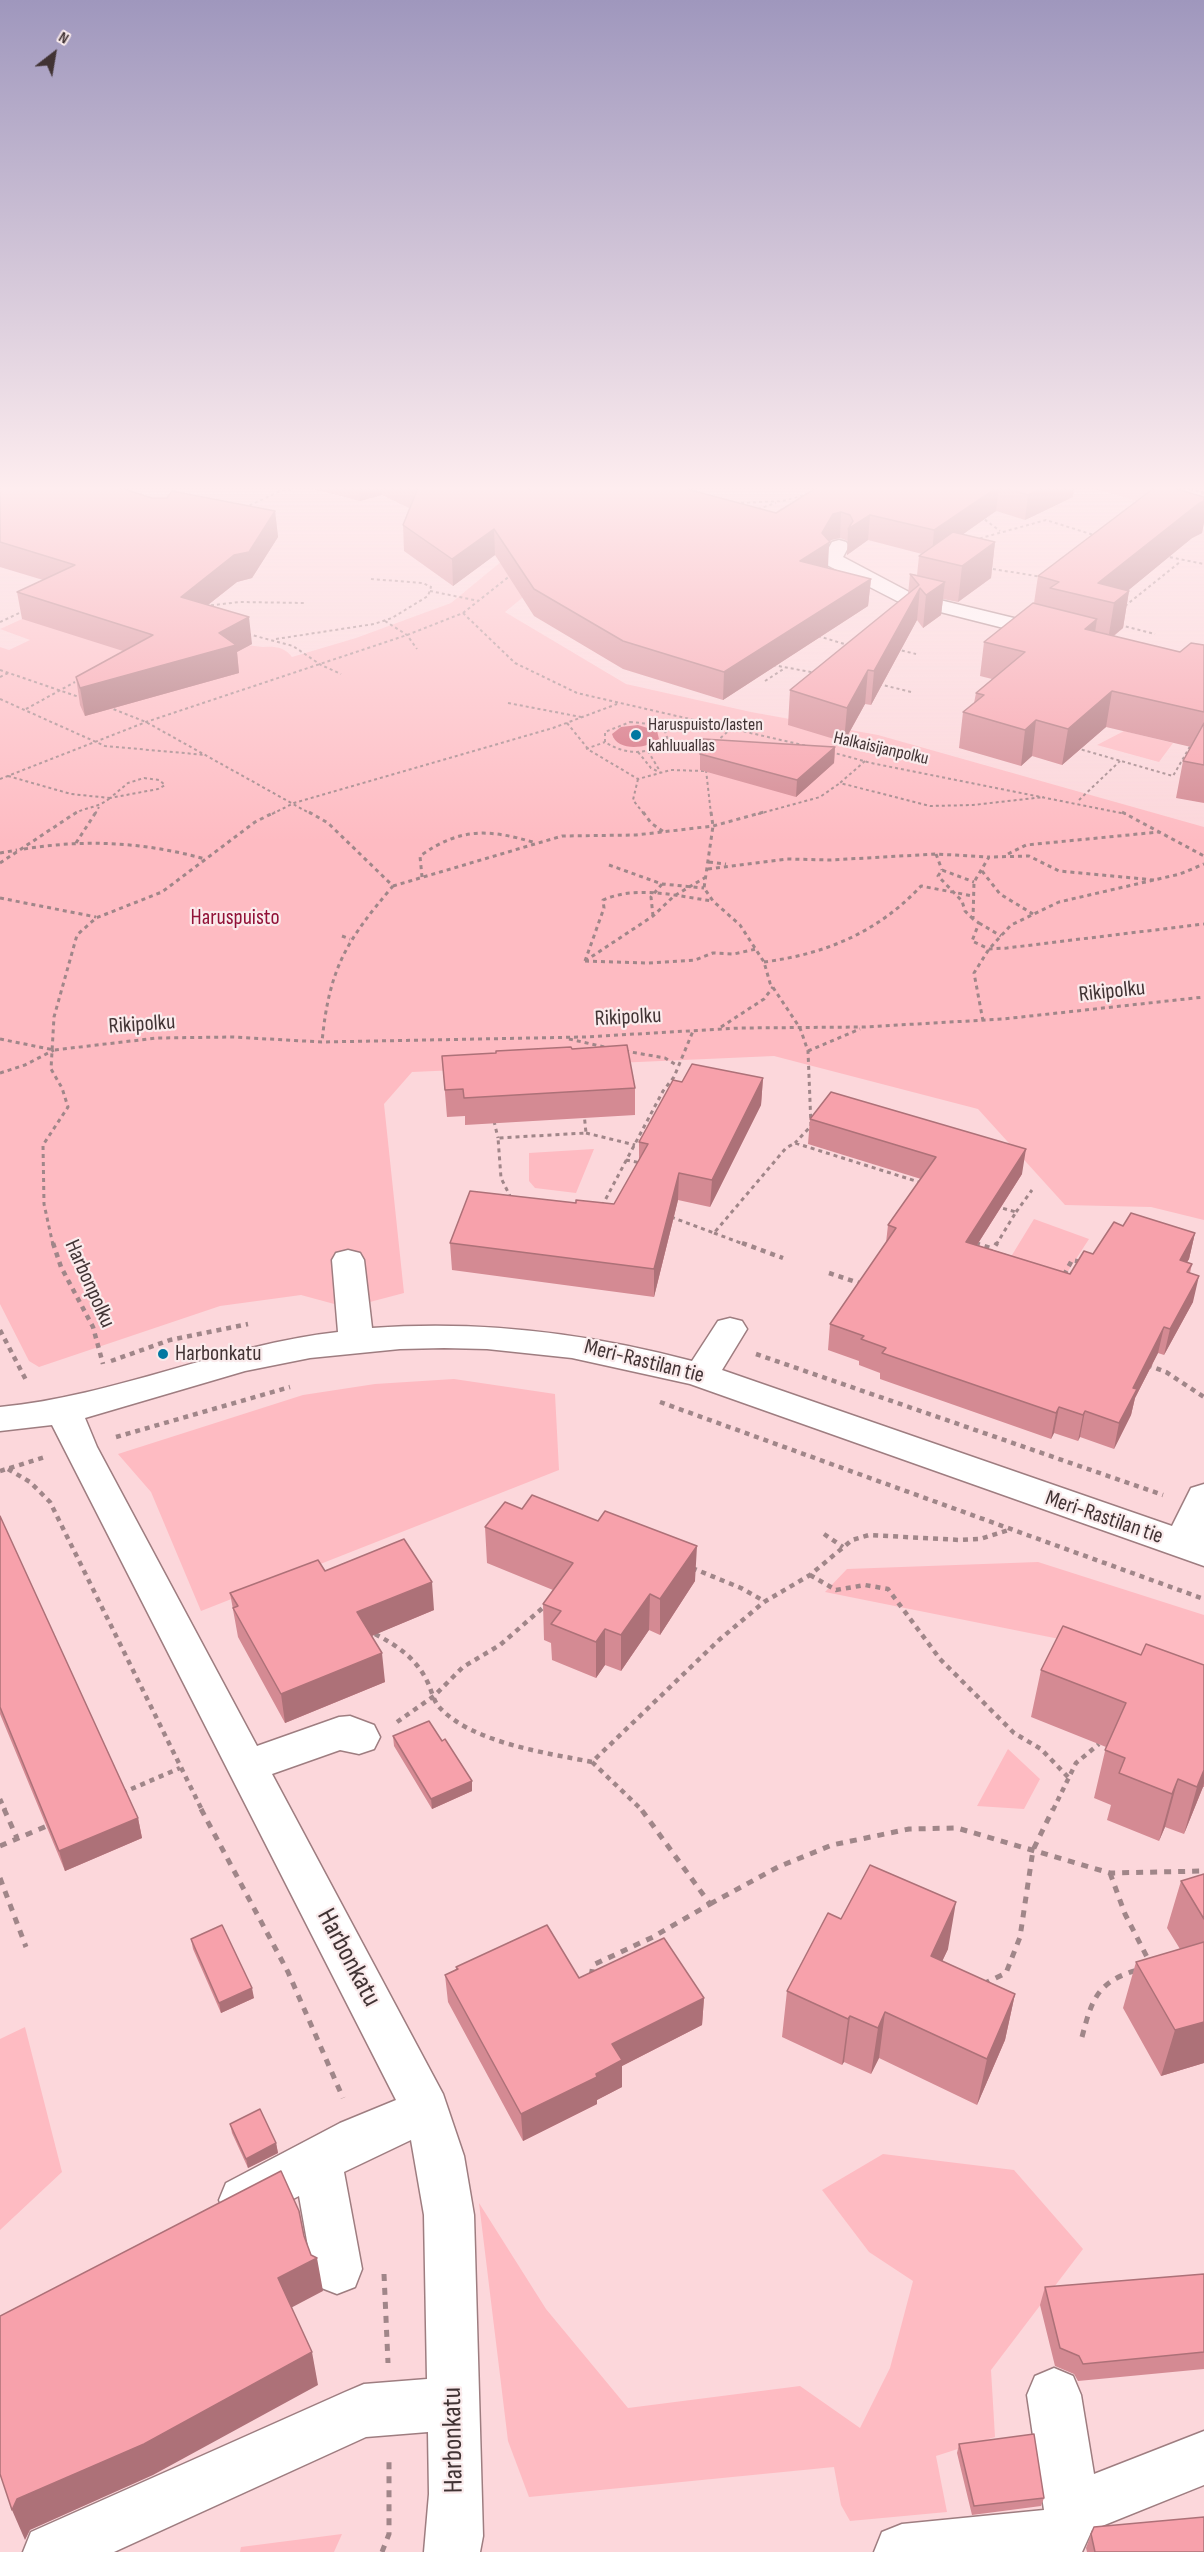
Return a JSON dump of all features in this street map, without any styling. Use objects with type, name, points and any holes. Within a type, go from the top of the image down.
[{"type":"street","points":[[932,604],[1066,638]]},
{"type":"street","points":[[983,636],[1001,622]]},
{"type":"street","points":[[348,1260],[356,1341]]},
{"type":"street","points":[[701,1375],[730,1329]]},
{"type":"street","name":"Meri-Rastilan tie","points":[[0,1419],[64,1411],[266,1354],[405,1336],[471,1335],[532,1339],[629,1355],[701,1375],[1193,1549]]},
{"type":"street","name":"Meri-Rastilan tie","points":[[0,1441],[64,1411]]},
{"type":"street","name":"Harbonkatu","points":[[64,1411],[79,1448],[426,2110],[440,2156],[449,2215],[456,2493],[455,2536],[452,2552]]},
{"type":"street","points":[[1193,1549],[1204,1497]]},
{"type":"street","points":[[247,1766],[339,1734],[350,1733],[359,1737]]},
{"type":"street","points":[[202,2222],[337,2150],[426,2110]]},
{"type":"street","points":[[337,2150],[360,2266]]},
{"type":"street","points":[[902,2552],[1061,2536],[1073,2510],[1054,2395]]},
{"type":"street","points":[[51,2552],[364,2411],[454,2403]]},
{"type":"street","points":[[1073,2510],[1204,2458]]},
{"type":"path","points":[[195,607],[221,604]]},
{"type":"path","points":[[276,639],[352,629],[385,621],[414,604]]},
{"type":"path","points":[[0,779],[146,722],[407,635],[463,613],[475,604]]},
{"type":"path","points":[[1122,608],[1127,604]]},
{"type":"path","points":[[0,622],[32,607]]},
{"type":"path","name":"Halkaisijanpolku","points":[[463,613],[515,663],[577,693],[703,723],[734,727],[810,747]]},
{"type":"path","points":[[385,621],[407,635],[417,649]]},
{"type":"path","points":[[1115,624],[1155,634]]},
{"type":"path","points":[[240,632],[276,639],[293,646],[321,665],[341,674]]},
{"type":"path","points":[[810,634],[854,647],[845,652]]},
{"type":"path","points":[[887,646],[916,654]]},
{"type":"path","points":[[764,663],[824,674]]},
{"type":"path","points":[[765,681],[785,668]]},
{"type":"path","points":[[0,670],[91,701]]},
{"type":"path","points":[[0,677],[9,673]]},
{"type":"path","points":[[26,709],[75,682]]},
{"type":"path","points":[[878,683],[911,692]]},
{"type":"path","points":[[0,699],[105,746],[209,756]]},
{"type":"path","points":[[508,703],[583,717]]},
{"type":"path","points":[[54,1050],[54,1017],[77,934],[96,918],[162,891],[255,822],[294,802],[567,723],[617,704]]},
{"type":"path","points":[[102,705],[146,722],[268,791],[294,802],[328,823],[393,886]]},
{"type":"path","points":[[567,723],[574,738],[596,758],[638,779],[671,770],[706,771]]},
{"type":"path","points":[[586,749],[605,742],[618,749],[648,751],[664,745],[668,736],[660,727],[651,724],[619,724],[605,732],[605,742]]},
{"type":"path","points":[[715,743],[734,727]]},
{"type":"path","points":[[1173,776],[1195,740]]},
{"type":"path","points":[[1074,744],[1070,747],[1184,778]]},
{"type":"path","name":"Halkaisijanpolku","points":[[821,750],[864,761],[1078,801],[1130,815],[1204,856]]},
{"type":"path","points":[[648,751],[661,773]]},
{"type":"path","points":[[638,752],[651,768],[661,773]]},
{"type":"path","points":[[321,1042],[325,1010],[337,966],[350,939],[393,886],[562,836],[636,835],[713,826],[820,797],[840,783],[864,761]]},
{"type":"path","points":[[1078,801],[1120,761]]},
{"type":"path","points":[[705,765],[713,826],[704,888],[713,901],[740,925],[764,962],[773,987],[800,1028],[808,1051],[811,1126],[795,1143],[786,1148],[714,1233]]},
{"type":"path","points":[[0,863],[80,810],[99,807],[110,798],[117,789],[142,778],[152,778],[165,785],[158,789],[110,798],[71,794],[8,776]]},
{"type":"path","points":[[638,779],[633,800],[651,823],[664,832]]},
{"type":"path","points":[[840,783],[930,806],[973,805],[1054,797]]},
{"type":"path","points":[[75,844],[97,814],[99,807]]},
{"type":"path","points":[[422,877],[420,856],[440,840],[480,831],[502,832],[536,843]]},
{"type":"path","points":[[1007,855],[1026,844],[1161,832]]},
{"type":"path","points":[[0,853],[51,844],[133,842],[158,845],[206,859]]},
{"type":"path","points":[[708,869],[787,859],[853,859],[936,854],[989,857],[1007,855],[1029,856],[1059,871],[1154,880]]},
{"type":"path","points":[[936,854],[942,870],[974,882]]},
{"type":"path","points":[[973,919],[974,882],[989,857]]},
{"type":"path","points":[[709,862],[736,865]]},
{"type":"path","points":[[983,1021],[974,973],[989,949],[1011,925],[1059,902],[1091,892],[1154,880],[1204,864]]},
{"type":"path","points":[[609,865],[662,884],[704,888]]},
{"type":"path","points":[[942,870],[938,876],[963,901],[965,911],[973,919],[1001,936]]},
{"type":"path","points":[[982,871],[1000,894],[1034,915]]},
{"type":"path","points":[[585,961],[652,916],[674,896],[706,877]]},
{"type":"path","points":[[652,916],[653,894],[662,884]]},
{"type":"path","points":[[764,962],[808,956],[834,946],[879,921],[921,886],[973,896]]},
{"type":"path","points":[[585,961],[604,908],[603,900],[611,895],[653,894],[713,901]]},
{"type":"path","points":[[0,898],[96,918]]},
{"type":"path","points":[[979,923],[972,941],[989,949],[1204,924]]},
{"type":"path","points":[[342,936],[350,939]]},
{"type":"path","points":[[585,961],[648,963],[683,960],[713,953],[734,954],[756,949]]},
{"type":"path","points":[[717,1029],[764,999],[773,987]]},
{"type":"path","name":"Rikipolku","points":[[54,1050],[157,1038],[232,1037],[321,1042],[561,1037],[717,1029],[864,1027],[983,1021],[1204,998]]},
{"type":"path","points":[[808,1051],[864,1027]]},
{"type":"path","points":[[601,1208],[663,1091],[675,1080],[685,1042],[693,1030]]},
{"type":"path","points":[[561,1037],[610,1048]]},
{"type":"path","points":[[0,1039],[54,1050]]},
{"type":"path","points":[[0,1073],[25,1065],[54,1050]]},
{"type":"path","name":"Harbonpolku","points":[[54,1050],[51,1069],[62,1088],[68,1107],[43,1145],[44,1204],[49,1233],[61,1267],[93,1327],[103,1364]]},
{"type":"path","points":[[622,1050],[665,1058],[678,1066]]},
{"type":"path","points":[[654,1109],[662,1110]]},
{"type":"path","points":[[584,1111],[586,1133]]},
{"type":"path","points":[[494,1117],[498,1138],[500,1176],[505,1193],[518,1203]]},
{"type":"path","points":[[498,1138],[586,1133],[635,1145]]},
{"type":"path","points":[[795,1143],[931,1186]]},
{"type":"path","points":[[626,1160],[642,1163]]},
{"type":"path","points":[[987,1259],[1032,1190]]},
{"type":"path","points":[[995,1206],[1016,1212]]},
{"type":"path","points":[[591,1208],[610,1207]]},
{"type":"path","points":[[661,1215],[783,1258]]},
{"type":"path","points":[[966,1240],[993,1249]]},
{"type":"path","points":[[1062,1278],[1072,1260],[1084,1263]]},
{"type":"path","points":[[829,1273],[871,1287]]},
{"type":"path","points":[[0,1329],[28,1383]]},
{"type":"path","points":[[1142,1363],[1166,1372],[1204,1397]]},
{"type":"path","points":[[112,1438],[300,1384]]},
{"type":"path","points":[[648,1398],[1204,1599]]},
{"type":"path","points":[[0,1471],[7,1469],[30,1482],[50,1502],[180,1768],[230,1859],[327,2055],[337,2150]]},
{"type":"path","points":[[592,1762],[719,1640],[764,1602],[810,1575],[852,1540],[869,1535],[980,1539],[1011,1529]]},
{"type":"path","points":[[824,1534],[843,1547]]},
{"type":"path","points":[[687,1566],[741,1588],[764,1602]]},
{"type":"path","points":[[810,1575],[836,1590],[865,1585],[888,1589],[940,1659],[1014,1733],[1041,1749],[1068,1777]]},
{"type":"path","points":[[359,1737],[403,1719],[434,1696],[463,1667],[500,1645],[551,1601]]},
{"type":"path","points":[[375,1634],[401,1646],[425,1676],[440,1708],[458,1722],[494,1738],[592,1762],[635,1801],[710,1904]]},
{"type":"path","points":[[975,1988],[1006,1973],[1020,1937],[1034,1850],[1076,1763],[1099,1744]]},
{"type":"path","points":[[115,1796],[180,1768]]},
{"type":"path","points":[[0,1799],[17,1838]]},
{"type":"path","points":[[0,1846],[61,1820]]},
{"type":"path","points":[[591,1983],[592,1965],[653,1936],[778,1866],[832,1845],[909,1829],[957,1828],[1110,1873],[1204,1871]]},
{"type":"path","points":[[1082,2037],[1092,2000],[1102,1984],[1117,1975],[1151,1967],[1125,1914],[1110,1873]]},
{"type":"path","points":[[0,1878],[26,1947]]},
{"type":"path","points":[[360,2266],[386,2285],[389,2534],[382,2552]]},
{"type":"green space","name":"Haruspuisto","points":[[448,604],[515,604],[505,612],[626,684],[751,712],[878,735],[1204,827],[1204,1220],[1151,1207],[1065,1205],[978,1109],[774,1056],[412,1072],[384,1104],[404,1293],[366,1303],[338,1305],[301,1295],[220,1306],[39,1367],[29,1361],[0,1304],[0,647],[9,650],[30,640],[0,629],[22,619],[275,647],[283,649],[292,657],[356,638]]},
{"type":"green space","points":[[1124,731],[1173,743],[1159,762],[1097,745]]},
{"type":"green space","points":[[594,1149],[576,1193],[535,1188],[529,1181],[529,1153]]},
{"type":"green space","points":[[1034,1219],[1089,1239],[1052,1296],[998,1278]]},
{"type":"green space","points":[[454,1379],[555,1394],[559,1470],[201,1611],[151,1492],[118,1454],[303,1395],[375,1384]]},
{"type":"green space","points":[[1038,1562],[1204,1615],[1204,1668],[825,1592],[847,1569]]},
{"type":"green space","points":[[1008,1749],[1040,1779],[1024,1809],[977,1806]]},
{"type":"green space","points":[[25,2027],[62,2172],[0,2230],[0,2039]]},
{"type":"green space","points":[[883,2154],[1014,2170],[1083,2249],[991,2370],[995,2437],[936,2456],[947,2512],[850,2521],[841,2505],[834,2467],[529,2497],[508,2441],[479,2203],[546,2309],[628,2408],[800,2386],[860,2428],[890,2368],[913,2281],[869,2252],[822,2190]]},
{"type":"green space","points":[[342,2534],[334,2552],[240,2552],[241,2547]]},
{"type":"shaded area","name":"Haruspuisto/lasten kahluuallas","points":[[638,725],[657,731],[659,739],[647,745],[633,747],[620,744],[612,734],[621,727]]},
{"type":"building","points":[[55,604],[205,604],[249,617],[219,633],[236,645],[80,688],[76,677],[153,635]]},
{"type":"building","points":[[560,604],[831,604],[724,672],[623,641]]},
{"type":"building","points":[[896,604],[911,604],[874,671],[868,670],[847,708],[790,690]]},
{"type":"building","points":[[1032,604],[1037,604],[1097,619],[1085,629],[1180,652],[1191,643],[1204,645],[1204,712],[1112,691],[1068,729],[1036,720],[1025,730],[963,712],[984,695],[976,693],[1025,652],[984,642]]},
{"type":"building","points":[[1204,723],[1204,765],[1183,761]]},
{"type":"building","points":[[703,739],[835,747],[797,780],[700,754]]},
{"type":"building","points":[[627,1045],[635,1088],[464,1098],[463,1089],[445,1090],[442,1056]]},
{"type":"building","points":[[692,1064],[763,1078],[712,1180],[679,1173],[654,1269],[450,1243],[470,1191],[576,1203],[576,1200],[614,1204],[648,1144],[639,1142],[673,1080],[682,1082]]},
{"type":"building","points":[[831,1092],[1026,1149],[966,1242],[1070,1274],[1084,1251],[1093,1254],[1114,1222],[1123,1226],[1131,1213],[1195,1233],[1180,1260],[1192,1264],[1187,1272],[1199,1276],[1170,1329],[1164,1327],[1133,1388],[1137,1389],[1119,1423],[1085,1411],[1083,1415],[1059,1407],[1056,1413],[882,1353],[886,1348],[861,1339],[864,1336],[830,1324],[896,1228],[888,1225],[936,1157],[810,1119]]},
{"type":"building","points":[[532,1495],[598,1521],[605,1511],[697,1546],[660,1599],[650,1594],[621,1635],[605,1629],[596,1642],[551,1624],[561,1611],[543,1604],[573,1563],[485,1527],[505,1502],[522,1509]]},
{"type":"building","points":[[0,1516],[138,1818],[59,1851],[0,1707]]},
{"type":"building","points":[[404,1539],[432,1582],[357,1612],[382,1653],[281,1694],[233,1608],[238,1606],[230,1593],[318,1560],[325,1571]]},
{"type":"building","points":[[1063,1626],[1141,1655],[1146,1644],[1204,1665],[1204,1770],[1197,1787],[1178,1779],[1172,1794],[1119,1773],[1125,1758],[1105,1750],[1126,1703],[1041,1670]]},
{"type":"building","points":[[429,1721],[442,1741],[445,1739],[472,1781],[431,1799],[393,1736]]},
{"type":"building","points":[[870,1865],[956,1902],[931,1956],[1015,1994],[987,2059],[885,2012],[878,2028],[850,2016],[848,2019],[787,1991],[828,1913],[841,1919]]},
{"type":"building","points":[[1204,1874],[1204,1919],[1181,1881]]},
{"type":"building","points":[[222,1925],[252,1988],[219,2003],[191,1939]]},
{"type":"building","points":[[547,1925],[579,1978],[664,1938],[704,1998],[612,2044],[622,2060],[596,2074],[597,2077],[521,2114],[445,1975],[458,1969],[456,1967]]},
{"type":"building","points":[[1204,1942],[1204,2022],[1175,2030],[1136,1962]]},
{"type":"building","points":[[260,2109],[276,2143],[246,2159],[230,2124]]},
{"type":"building","points":[[281,2171],[299,2211],[311,2255],[317,2258],[278,2278],[312,2352],[144,2444],[17,2499],[12,2510],[0,2474],[0,2316]]},
{"type":"building","points":[[1204,2274],[1204,2352],[1083,2364],[1079,2356],[1060,2348],[1045,2287]]},
{"type":"building","points":[[1034,2434],[1044,2498],[974,2506],[959,2444]]},
{"type":"building","points":[[1204,2517],[1204,2552],[1095,2552],[1091,2534],[1094,2527]]},
{"type":"place","name":"Haruspuisto/lasten kahluuallas","points":[[636,735]]},
{"type":"place","name":"Harbonkatu","points":[[163,1354]]}]
